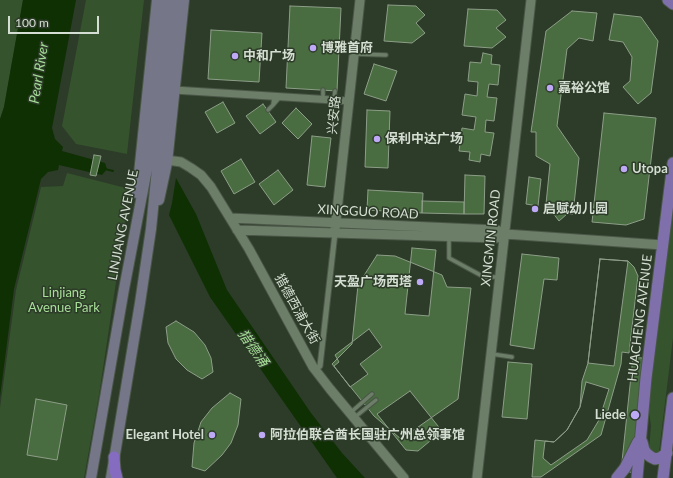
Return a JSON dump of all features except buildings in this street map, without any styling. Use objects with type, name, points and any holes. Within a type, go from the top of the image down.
[{"type":"highway","points":[[114,457],[117,478]]},
{"type":"main road","points":[[136,225],[137,193],[157,0]]},
{"type":"main road","name":"LINJIANG AVENUE","points":[[92,477],[125,279],[146,176],[151,141],[165,0]]},
{"type":"main road","name":"LINJIANG AVENUE","points":[[111,478],[151,229],[174,0]]},
{"type":"main road","points":[[151,229],[162,188],[167,160],[184,0]]},
{"type":"main road","points":[[668,0],[673,4]]},
{"type":"main road","name":"HUACHENG AVENUE","points":[[637,478],[646,378],[673,163]]},
{"type":"main road","points":[[663,478],[673,398]]},
{"type":"main road","points":[[102,416],[120,419]]},
{"type":"main road","points":[[641,434],[644,450],[651,458],[660,458],[667,453]]},
{"type":"main road","points":[[617,478],[625,468],[641,434]]},
{"type":"street","name":"兴安路","points":[[335,233],[360,0]]},
{"type":"street","name":"XINGMIN ROAD","points":[[477,478],[531,0]]},
{"type":"street","points":[[174,90],[349,101]]},
{"type":"street","name":"猎德西浦大街","points":[[167,160],[181,162],[191,168],[211,187],[237,230],[315,369],[404,478]]},
{"type":"street","name":"XINGGUO ROAD","points":[[230,218],[497,230],[505,234],[663,245]]},
{"type":"street","name":"XINGGUO ROAD","points":[[237,230],[497,238],[505,234]]},
{"type":"street","points":[[315,369],[320,366],[335,233]]},
{"type":"lane","points":[[354,54],[386,55]]},
{"type":"lane","points":[[323,90],[323,100]]},
{"type":"lane","points":[[334,100],[335,90]]},
{"type":"lane","points":[[268,110],[274,105],[277,97]]},
{"type":"lane","points":[[449,236],[449,258],[484,276],[500,278]]},
{"type":"lane","points":[[491,354],[512,357]]},
{"type":"lane","points":[[352,415],[372,394]]},
{"type":"lane","points":[[352,415],[376,400]]},
{"type":"green space","points":[[0,0],[23,0],[4,107],[0,119]]},
{"type":"green space","points":[[86,0],[144,0],[127,154],[76,144],[62,126]]},
{"type":"green space","name":"Linjiang Avenue Park","points":[[67,173],[130,189],[99,395],[84,478],[0,478],[0,408],[16,290],[41,187],[63,186]]},
{"type":"green space","points":[[673,206],[673,338],[659,452],[656,455],[649,449],[651,426],[648,405]]},
{"type":"water","name":"Pearl River","points":[[23,0],[76,0],[52,128],[55,139],[63,147],[62,151],[105,163],[107,169],[102,175],[59,165],[58,170],[48,172],[41,179],[14,289],[0,397],[0,119],[4,107]]},
{"type":"water","name":"猎德涌","points":[[176,178],[196,214],[227,290],[311,413],[342,453],[365,478],[337,478],[210,297],[169,215]]},
{"type":"waterway","points":[[105,169],[113,171]]},
{"type":"place","name":"博雅首府","points":[[313,48]]},
{"type":"place","name":"中和广场","points":[[235,56]]},
{"type":"place","name":"嘉裕公馆","points":[[550,88]]},
{"type":"place","name":"保利中达广场","points":[[377,139]]},
{"type":"place","name":"Utopa","points":[[624,169]]},
{"type":"place","name":"启赋幼儿园","points":[[535,209]]},
{"type":"place","name":"天盈广场西塔","points":[[420,282]]},
{"type":"place","name":"Liede","points":[[635,415]]},
{"type":"place","name":"Elegant Hotel","points":[[212,435]]},
{"type":"place","name":"阿拉伯联合酋长国驻广州总领事馆","points":[[262,435]]}]
